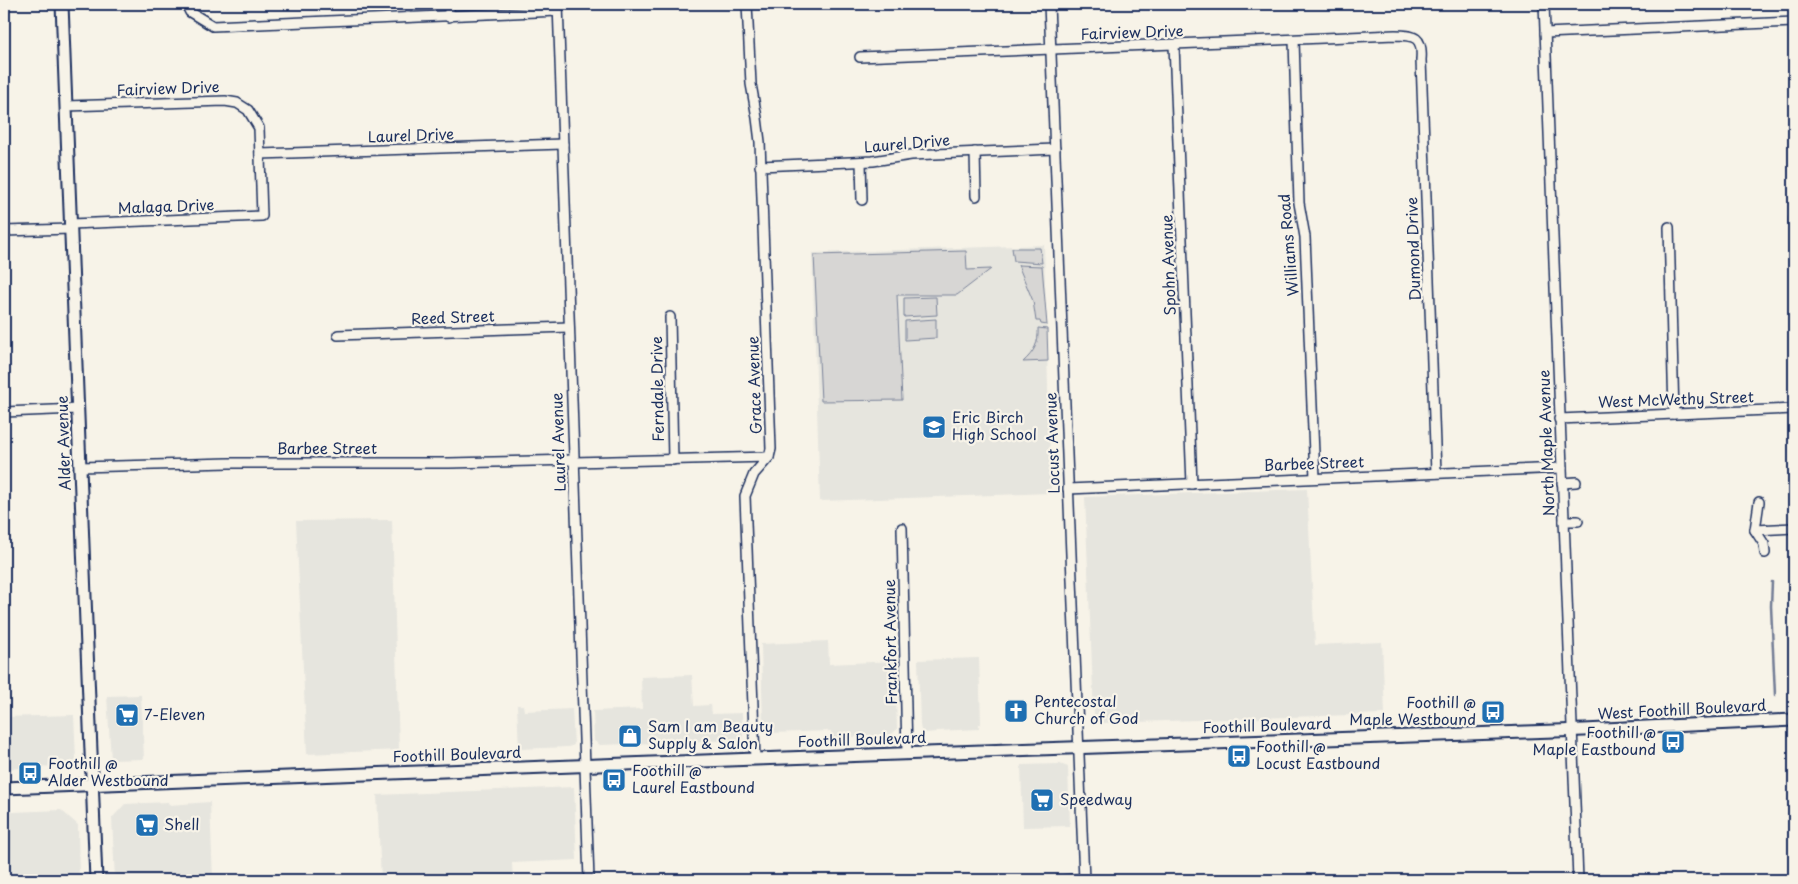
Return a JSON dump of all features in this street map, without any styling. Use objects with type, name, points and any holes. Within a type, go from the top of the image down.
[{"type":"main road","name":"Alder Avenue","points":[[62,4],[96,880]]},
{"type":"main road","name":"West Foothill Boulevard","points":[[1572,730],[1794,720]]},
{"type":"main road","name":"Foothill Boulevard","points":[[4,788],[584,765],[1572,730]]},
{"type":"street","points":[[186,4],[190,12],[213,26],[449,17],[558,7]]},
{"type":"street","points":[[449,4],[449,17]]},
{"type":"street","name":"Grace Avenue","points":[[748,4],[751,84],[757,118],[760,166],[771,449],[769,457]]},
{"type":"street","name":"Locust Avenue","points":[[1049,4],[1084,880]]},
{"type":"street","name":"North Maple Avenue","points":[[1544,4],[1578,880]]},
{"type":"street","name":"Laurel Avenue","points":[[558,7],[584,765],[590,880]]},
{"type":"street","points":[[1545,33],[1794,22]]},
{"type":"street","name":"Fairview Drive","points":[[860,57],[1405,35]]},
{"type":"street","name":"Dumond Drive","points":[[1405,35],[1417,39],[1422,48],[1436,473]]},
{"type":"street","name":"Williams Road","points":[[1294,40],[1299,203],[1305,237],[1315,478]]},
{"type":"street","name":"Spohn Avenue","points":[[1174,45],[1192,484]]},
{"type":"street","name":"Fairview Drive","points":[[66,106],[225,100],[237,103],[248,110],[259,128],[262,216]]},
{"type":"street","name":"Laurel Drive","points":[[260,154],[563,144]]},
{"type":"street","name":"Laurel Drive","points":[[760,166],[861,162],[911,155],[1056,149]]},
{"type":"street","points":[[975,152],[976,196]]},
{"type":"street","points":[[861,162],[862,200]]},
{"type":"street","name":"Malaga Drive","points":[[4,231],[262,216]]},
{"type":"street","points":[[1794,219],[1794,224]]},
{"type":"street","points":[[1669,227],[1674,414]]},
{"type":"street","name":"Ferndale Drive","points":[[670,317],[673,460]]},
{"type":"street","name":"Reed Street","points":[[338,336],[569,327]]},
{"type":"street","points":[[4,412],[78,409]]},
{"type":"street","name":"West McWethy Street","points":[[1559,419],[1794,409]]},
{"type":"street","points":[[754,759],[745,496],[754,474],[769,457]]},
{"type":"street","name":"Barbee Street","points":[[80,467],[229,463],[450,463],[769,457]]},
{"type":"street","name":"Barbee Street","points":[[1068,489],[1562,468]]},
{"type":"street","points":[[1562,483],[1576,482]]},
{"type":"street","points":[[1759,502],[1755,530],[1764,544],[1765,553]]},
{"type":"street","points":[[1564,521],[1578,521]]},
{"type":"street","name":"Frankfort Avenue","points":[[902,528],[907,754]]},
{"type":"street","points":[[1755,530],[1794,528]]},
{"type":"street","points":[[1066,880],[1084,880]]},
{"type":"shaded area","name":"Eric Birch High School","points":[[1044,245],[1051,493],[820,501],[812,253]]},
{"type":"shaded area","points":[[1012,248],[1040,248],[1042,263],[1014,261]]},
{"type":"shaded area","points":[[966,251],[967,270],[991,269],[957,295],[897,295],[902,400],[821,401],[814,255]]},
{"type":"shaded area","points":[[1018,265],[1042,266],[1047,325],[1036,321],[1033,301]]},
{"type":"shaded area","points":[[936,297],[937,315],[904,317],[904,298]]},
{"type":"shaded area","points":[[936,319],[936,338],[905,340],[905,321]]},
{"type":"shaded area","points":[[1038,328],[1047,329],[1048,361],[1023,362],[1035,347],[1038,338]]},
{"type":"shaded area","points":[[1307,489],[1315,645],[1382,642],[1385,714],[1103,723],[1098,720],[1094,716],[1085,497]]},
{"type":"shaded area","points":[[392,520],[399,750],[307,754],[296,521]]},
{"type":"shaded area","points":[[828,641],[829,664],[895,661],[897,729],[891,735],[832,738],[831,731],[769,733],[763,728],[761,644]]},
{"type":"shaded area","points":[[979,658],[981,724],[979,724],[979,729],[926,733],[921,730],[918,660]]},
{"type":"shaded area","points":[[692,675],[694,706],[711,705],[712,714],[742,713],[743,740],[600,745],[594,741],[593,711],[642,709],[641,677]]},
{"type":"shaded area","points":[[141,695],[144,759],[111,760],[107,696]]},
{"type":"shaded area","points":[[517,705],[523,705],[524,711],[572,709],[574,745],[568,747],[519,749]]},
{"type":"shaded area","points":[[74,715],[76,760],[71,765],[4,769],[4,717]]},
{"type":"shaded area","points":[[1060,764],[1068,767],[1070,826],[1023,827],[1021,765]]},
{"type":"shaded area","points":[[574,787],[577,860],[512,863],[513,880],[381,880],[377,795]]},
{"type":"shaded area","points":[[168,802],[169,805],[210,802],[213,880],[115,880],[112,818],[125,804]]},
{"type":"shaded area","points":[[61,810],[78,825],[79,880],[4,880],[4,811]]},
{"type":"waterway","points":[[1772,582],[1771,606],[1775,695]]},
{"type":"place","name":"Eric Birch High School","points":[[934,427]]},
{"type":"place","name":"Pentecostal Church of God","points":[[1016,711]]},
{"type":"place","name":"Foothill @ Maple Westbound","points":[[1493,712]]},
{"type":"place","name":"7-Eleven","points":[[127,715]]},
{"type":"place","name":"Sam I am Beauty Supply & Salon","points":[[630,736]]},
{"type":"place","name":"Foothill @ Maple Eastbound","points":[[1673,742]]},
{"type":"place","name":"Foothill @ Locust Eastbound","points":[[1239,756]]},
{"type":"place","name":"Foothill @ Alder Westbound","points":[[30,773]]},
{"type":"place","name":"Foothill @ Laurel Eastbound","points":[[614,780]]},
{"type":"place","name":"Speedway","points":[[1042,800]]},
{"type":"place","name":"Shell","points":[[147,825]]}]
